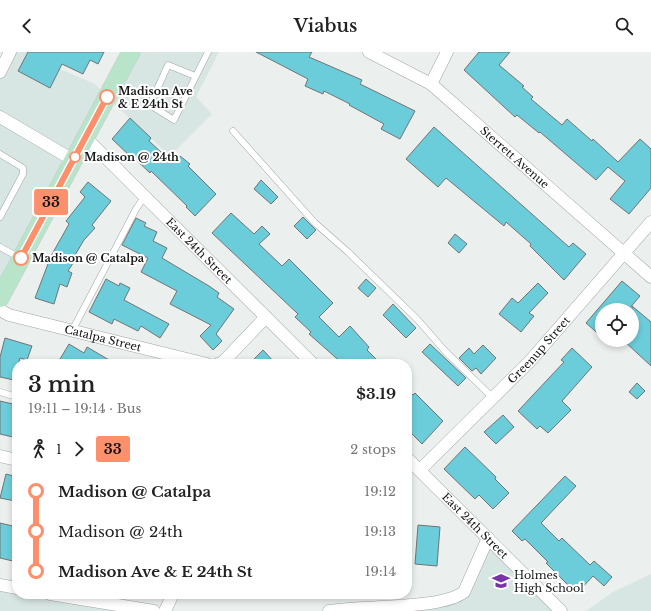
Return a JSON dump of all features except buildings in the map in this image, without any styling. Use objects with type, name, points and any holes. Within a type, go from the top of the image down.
[{"type":"main road","points":[[0,298],[131,52]]},
{"type":"street","points":[[0,72],[10,52]]},
{"type":"street","name":"Sterrett Avenue","points":[[369,52],[431,84],[651,277]]},
{"type":"street","points":[[431,84],[448,52]]},
{"type":"street","points":[[0,117],[73,160]]},
{"type":"street","name":"East 24th Street","points":[[85,137],[308,359]]},
{"type":"street","name":"Greenup Street","points":[[420,470],[530,360],[651,222]]},
{"type":"street","name":"Catalpa Street","points":[[0,310],[9,315],[187,359]]},
{"type":"street","points":[[226,359],[266,317]]},
{"type":"street","points":[[0,456],[12,459]]},
{"type":"street","name":"East 24th Street","points":[[412,463],[561,611]]},
{"type":"street","points":[[329,611],[436,602],[458,596],[464,592],[488,538]]},
{"type":"street","points":[[0,585],[12,587]]},
{"type":"street","points":[[80,599],[153,611]]},
{"type":"street","points":[[165,611],[171,599]]},
{"type":"lane","points":[[195,76],[168,65],[150,105],[174,120],[208,52]]},
{"type":"lane","points":[[233,131],[315,223],[348,252],[417,319],[446,351],[493,398]]},
{"type":"lane","points":[[0,154],[23,168],[23,174],[0,216]]},
{"type":"lane","points":[[72,330],[136,209],[145,196]]},
{"type":"lane","points":[[0,247],[21,258]]},
{"type":"lane","points":[[0,392],[12,396]]},
{"type":"shaded area","points":[[10,52],[28,52],[60,69],[95,84],[107,96],[131,52],[219,52],[196,97],[212,114],[170,156],[107,97],[0,298],[0,72]]},
{"type":"shaded area","name":"Holmes High School","points":[[488,538],[561,611],[329,611],[458,596]]},
{"type":"shaded area","name":"Holmes High School","points":[[651,574],[651,611],[586,611],[613,592]]},
{"type":"shaded area","points":[[0,585],[12,587],[12,599],[81,599],[154,611],[0,611]]},
{"type":"bus line","name":"33","points":[[21,258],[107,97]]},
{"type":"place","name":"Madison Ave & E 24th St","points":[[107,97]]},
{"type":"place","name":"Madison @ 24th","points":[[75,157]]},
{"type":"place","name":"Madison @ Catalpa","points":[[21,258]]},
{"type":"place","name":"Holmes High School","points":[[501,581]]}]
